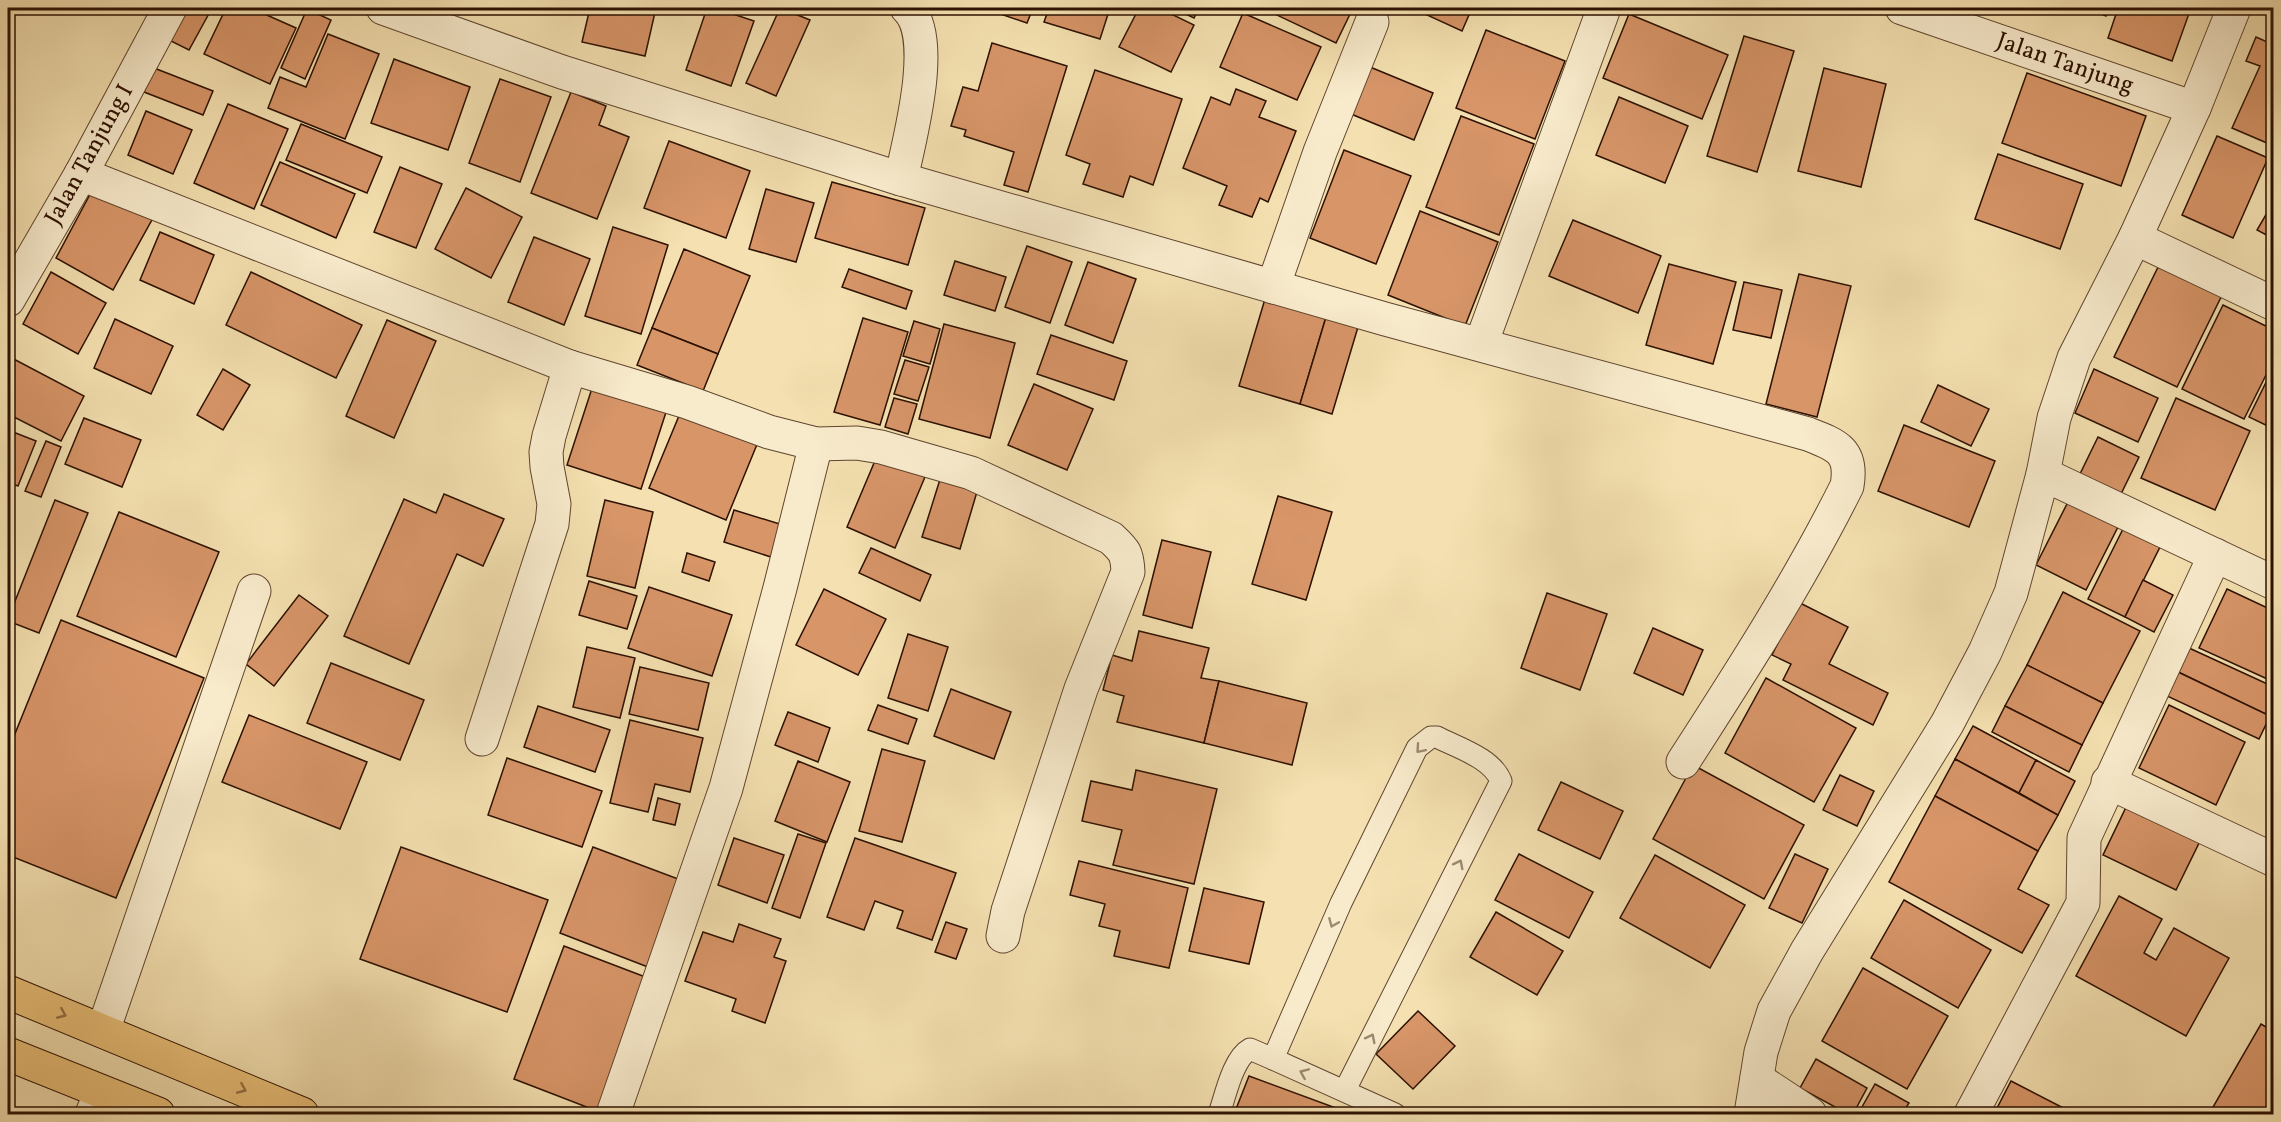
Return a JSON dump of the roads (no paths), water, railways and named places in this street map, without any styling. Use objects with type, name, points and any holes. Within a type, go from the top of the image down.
[{"type":"main road","points":[[8,992],[302,1114]]},
{"type":"main road","points":[[8,1054],[97,1103],[158,1114]]},
{"type":"street","name":"Jalan Tanjung I","points":[[8,300],[81,174],[170,8]]},
{"type":"street","points":[[383,8],[562,72],[901,179],[1273,287],[1831,442],[1846,458],[1847,486],[1816,548],[1757,647],[1683,762]]},
{"type":"street","points":[[901,179],[920,79],[920,38],[917,21],[907,8]]},
{"type":"street","points":[[1480,344],[1604,8]]},
{"type":"street","points":[[1751,1114],[1761,1052],[1774,1011],[1807,951],[1947,724],[1985,652],[2012,593],[2043,474],[2054,418],[2074,358],[2135,238],[2194,108],[2234,8]]},
{"type":"street","name":"Jalan Tanjung","points":[[1910,9],[2194,108]]},
{"type":"street","points":[[1273,287],[1320,152],[1372,22]]},
{"type":"street","points":[[81,174],[570,367],[687,402],[769,432],[816,444],[856,443],[881,447],[970,473],[1112,538],[1127,556],[1128,572],[1081,689],[1008,911],[1003,936]]},
{"type":"street","points":[[2135,238],[2274,304]]},
{"type":"street","points":[[482,740],[552,524],[554,504],[546,452],[570,367]]},
{"type":"street","points":[[613,1114],[726,788],[816,444]]},
{"type":"street","points":[[2043,474],[2274,583]]},
{"type":"street","points":[[1971,1114],[2083,903],[2085,888],[2082,845],[2108,782],[2215,555]]},
{"type":"street","points":[[103,1031],[254,591]]},
{"type":"street","points":[[2108,782],[2274,860]]},
{"type":"street","points":[[1757,1078],[1810,1114]]},
{"type":"lane","points":[[1274,1059],[1341,903],[1417,748],[1431,737],[1437,737],[1483,761],[1498,773],[1501,781],[1345,1090]]},
{"type":"lane","points":[[1219,1114],[1238,1062],[1244,1053],[1250,1050],[1395,1114]]}]
